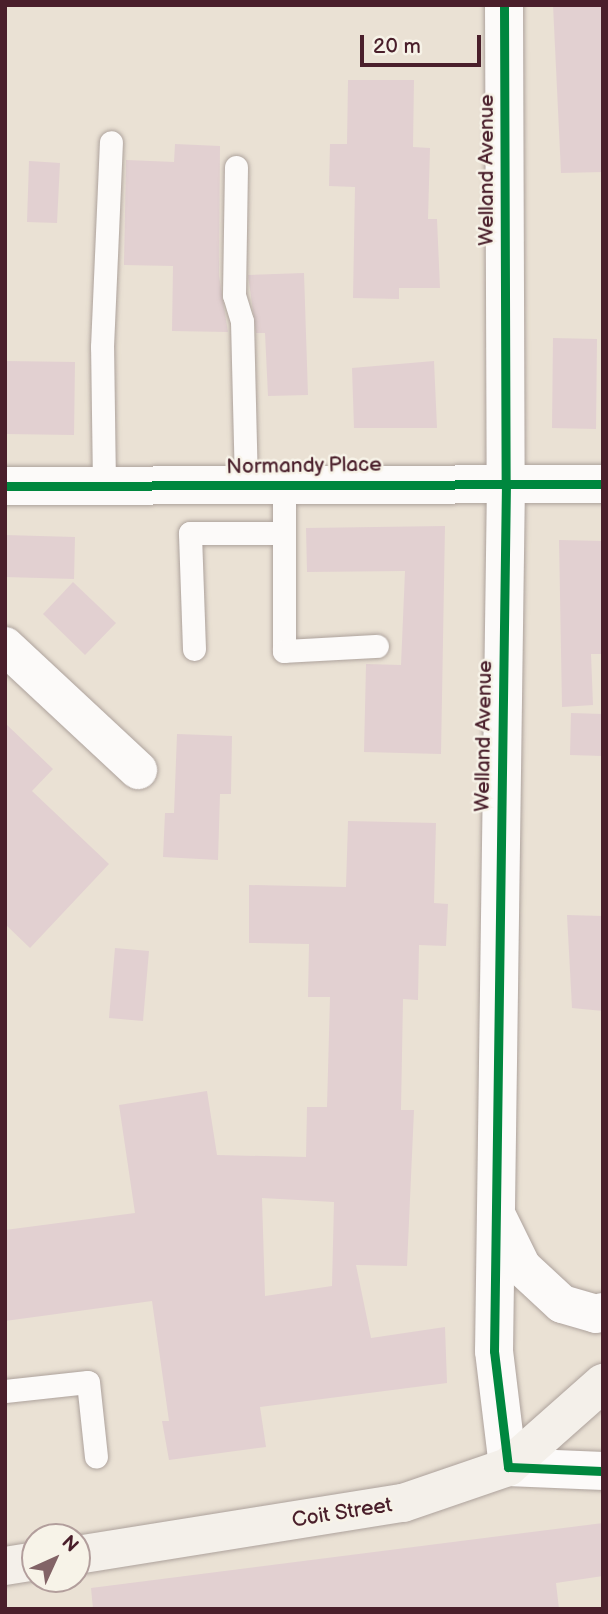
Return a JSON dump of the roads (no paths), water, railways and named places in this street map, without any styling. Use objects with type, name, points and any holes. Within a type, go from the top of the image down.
[{"type":"main road","points":[[508,1467],[603,1383]]},
{"type":"main road","name":"Coit Street","points":[[91,1553],[403,1503],[508,1467]]},
{"type":"street","name":"Welland Avenue","points":[[504,5],[506,482],[494,1351],[508,1467]]},
{"type":"street","name":"Normandy Place","points":[[5,486],[506,482],[603,484]]},
{"type":"street","points":[[5,646],[138,770]]},
{"type":"street","points":[[494,1209],[522,1267],[562,1304],[596,1314],[603,1312]]},
{"type":"street","name":"Coit Street","points":[[508,1467],[603,1471]]},
{"type":"lane","points":[[104,485],[102,347],[111,142]]},
{"type":"lane","points":[[236,167],[234,295],[242,321],[246,484]]},
{"type":"lane","points":[[284,484],[284,651],[377,646]]},
{"type":"lane","points":[[194,649],[190,533],[284,533]]},
{"type":"lane","points":[[5,1391],[88,1382],[96,1458]]}]
